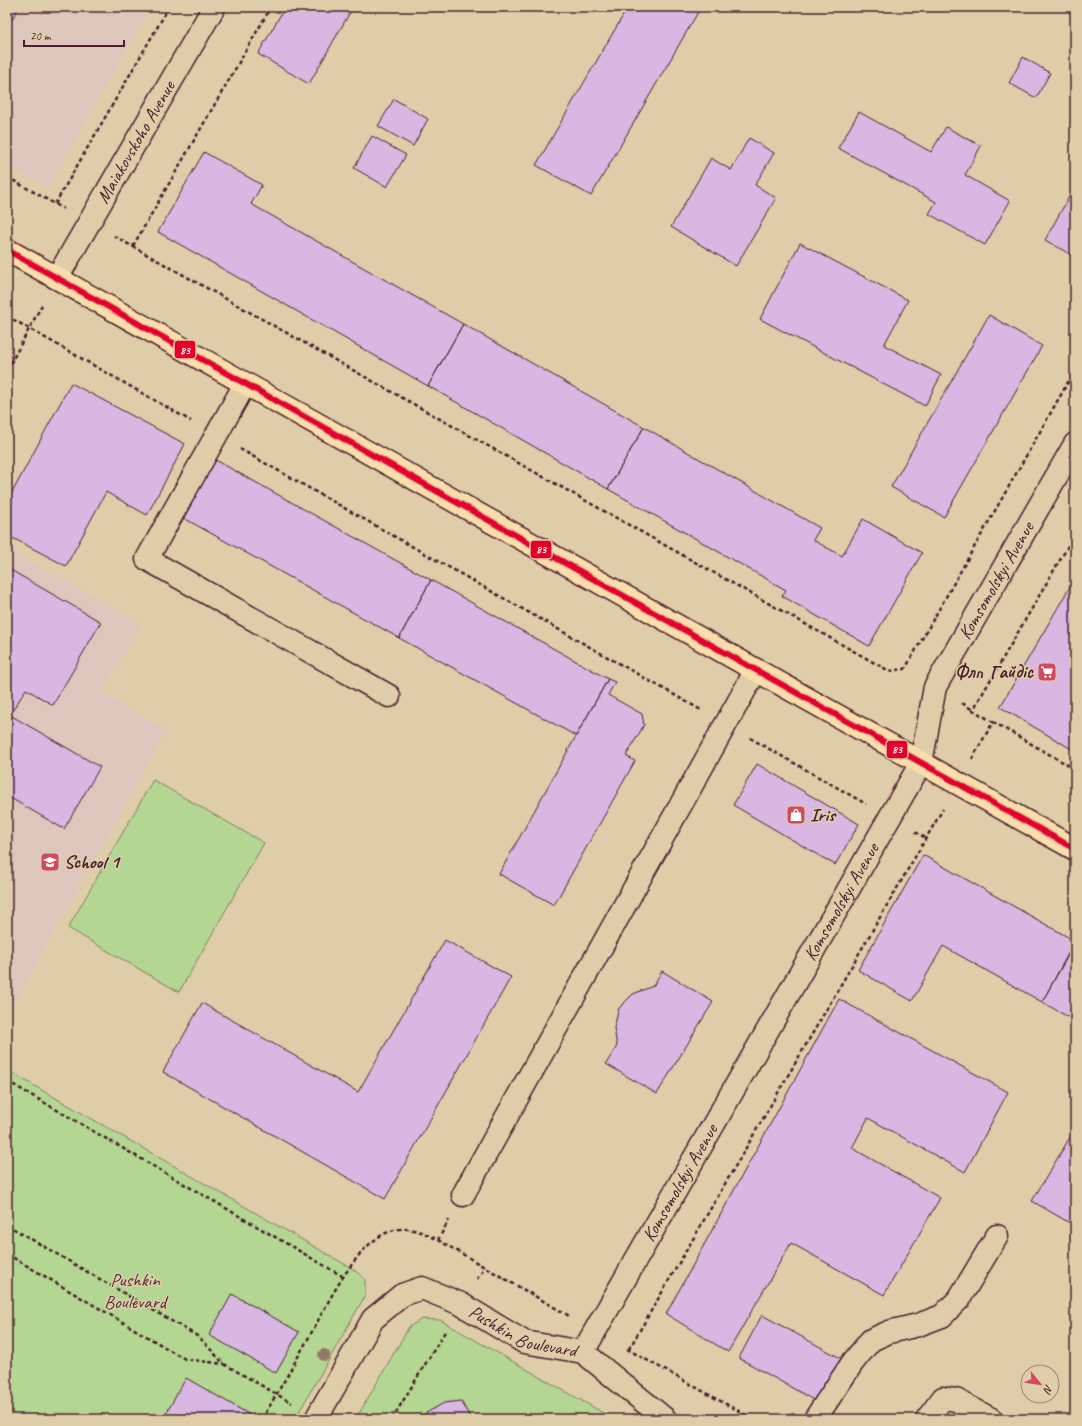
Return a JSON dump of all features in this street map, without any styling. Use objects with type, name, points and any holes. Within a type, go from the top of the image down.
[{"type":"main road","points":[[7,250],[1075,849]]},
{"type":"street","name":"Maiakovskoho Avenue","points":[[57,278],[214,7]]},
{"type":"street","points":[[245,384],[147,559],[389,696]]},
{"type":"street","name":"Komsomolskyi Avenue","points":[[583,1352],[921,763],[935,687],[1075,444]]},
{"type":"street","points":[[463,1195],[756,670]]},
{"type":"street","points":[[815,1419],[853,1362],[871,1340],[889,1332],[918,1325],[942,1316],[959,1299],[997,1236]]},
{"type":"street","name":"Pushkin Boulevard","points":[[316,1418],[373,1319],[402,1295],[422,1288],[461,1304],[524,1342],[583,1352],[665,1419]]},
{"type":"street","points":[[927,1419],[943,1398],[956,1400],[991,1419]]},
{"type":"path","points":[[55,204],[169,7]]},
{"type":"path","points":[[133,246],[271,7]]},
{"type":"path","points":[[7,177],[133,246],[890,671],[905,669],[1075,370]]},
{"type":"path","points":[[7,370],[57,278]]},
{"type":"path","points":[[7,316],[926,838]]},
{"type":"path","points":[[1075,534],[973,710],[1075,769]]},
{"type":"path","points":[[629,1349],[993,722]]},
{"type":"path","points":[[7,1081],[344,1276]]},
{"type":"path","points":[[262,1419],[344,1276],[367,1246],[386,1233],[405,1228],[425,1233],[438,1240],[463,1195]]},
{"type":"path","points":[[7,1224],[198,1337],[224,1364],[316,1418]]},
{"type":"path","points":[[7,1254],[185,1359],[224,1364]]},
{"type":"path","points":[[392,1419],[484,1268]]},
{"type":"shaded area","points":[[7,7],[150,7],[48,188],[7,165]]},
{"type":"shaded area","name":"School 1","points":[[7,548],[141,623],[101,693],[167,730],[16,1000],[7,994]]},
{"type":"green space","points":[[153,780],[264,843],[179,992],[68,928]]},
{"type":"green space","name":"Pushkin Boulevard","points":[[7,1070],[353,1269],[365,1279],[365,1296],[295,1419],[17,1419],[7,1414]]},
{"type":"green space","points":[[422,1319],[440,1320],[614,1419],[356,1419],[409,1327]]},
{"type":"building","points":[[7,7],[19,7],[7,28]]},
{"type":"building","points":[[285,7],[353,7],[309,84],[258,54]]},
{"type":"building","points":[[628,7],[701,7],[591,196],[536,165]]},
{"type":"building","points":[[1023,57],[1050,73],[1036,98],[1009,83]]},
{"type":"building","points":[[394,99],[428,119],[413,146],[378,126]]},
{"type":"building","points":[[859,112],[931,152],[946,127],[981,146],[965,175],[1010,201],[985,245],[929,214],[936,202],[838,148]]},
{"type":"building","points":[[372,136],[406,155],[387,187],[354,168]]},
{"type":"building","points":[[749,138],[774,153],[755,185],[776,198],[736,266],[671,227],[711,158],[731,170]]},
{"type":"building","points":[[204,152],[262,185],[251,204],[463,324],[428,386],[158,232]]},
{"type":"building","points":[[1075,186],[1075,257],[1045,240]]},
{"type":"building","points":[[800,243],[908,300],[884,345],[941,375],[925,406],[760,319]]},
{"type":"building","points":[[989,315],[1042,346],[944,517],[891,487]]},
{"type":"building","points":[[463,324],[644,427],[608,489],[428,386]]},
{"type":"building","points":[[71,383],[185,444],[147,515],[106,492],[66,566],[7,535],[7,502]]},
{"type":"building","points":[[644,427],[820,528],[813,540],[842,556],[863,519],[922,553],[869,646],[782,596],[786,590],[608,489]]},
{"type":"building","points":[[212,458],[431,580],[399,638],[180,516]]},
{"type":"building","points":[[7,568],[101,622],[53,705],[26,689],[10,715],[100,767],[64,829],[7,796]]},
{"type":"building","points":[[1075,578],[1075,751],[1000,707]]},
{"type":"building","points":[[431,580],[608,679],[576,736],[399,638]]},
{"type":"building","points":[[608,679],[615,682],[608,695],[642,714],[644,725],[626,756],[635,761],[554,905],[499,874]]},
{"type":"building","name":"Iris","points":[[757,764],[859,824],[835,865],[733,805]]},
{"type":"building","points":[[923,855],[1075,941],[1042,1002],[943,946],[912,1001],[858,970]]},
{"type":"building","points":[[445,940],[511,977],[385,1199],[163,1072],[202,1003],[358,1092]]},
{"type":"building","points":[[1075,943],[1075,1021],[1042,1002]]},
{"type":"building","points":[[662,971],[713,1002],[657,1094],[606,1064],[617,1046],[614,1028],[619,1008],[633,994],[653,986]]},
{"type":"building","points":[[839,999],[1008,1092],[965,1172],[868,1118],[852,1148],[940,1198],[884,1295],[791,1243],[728,1352],[666,1314]]},
{"type":"building","points":[[1075,1129],[1075,1226],[1032,1201]]},
{"type":"building","points":[[232,1294],[299,1332],[276,1373],[209,1335]]},
{"type":"building","points":[[762,1315],[844,1360],[819,1403],[739,1358]]},
{"type":"building","points":[[186,1378],[252,1416],[251,1419],[163,1419]]},
{"type":"building","points":[[461,1401],[471,1419],[420,1419],[419,1417],[444,1403]]},
{"type":"transit line","name":"83","points":[[7,250],[1075,849]]},
{"type":"place","name":"Флп Гайдіс","points":[[1047,672]]},
{"type":"place","name":"Iris","points":[[796,815]]},
{"type":"place","name":"School 1","points":[[50,862]]}]
